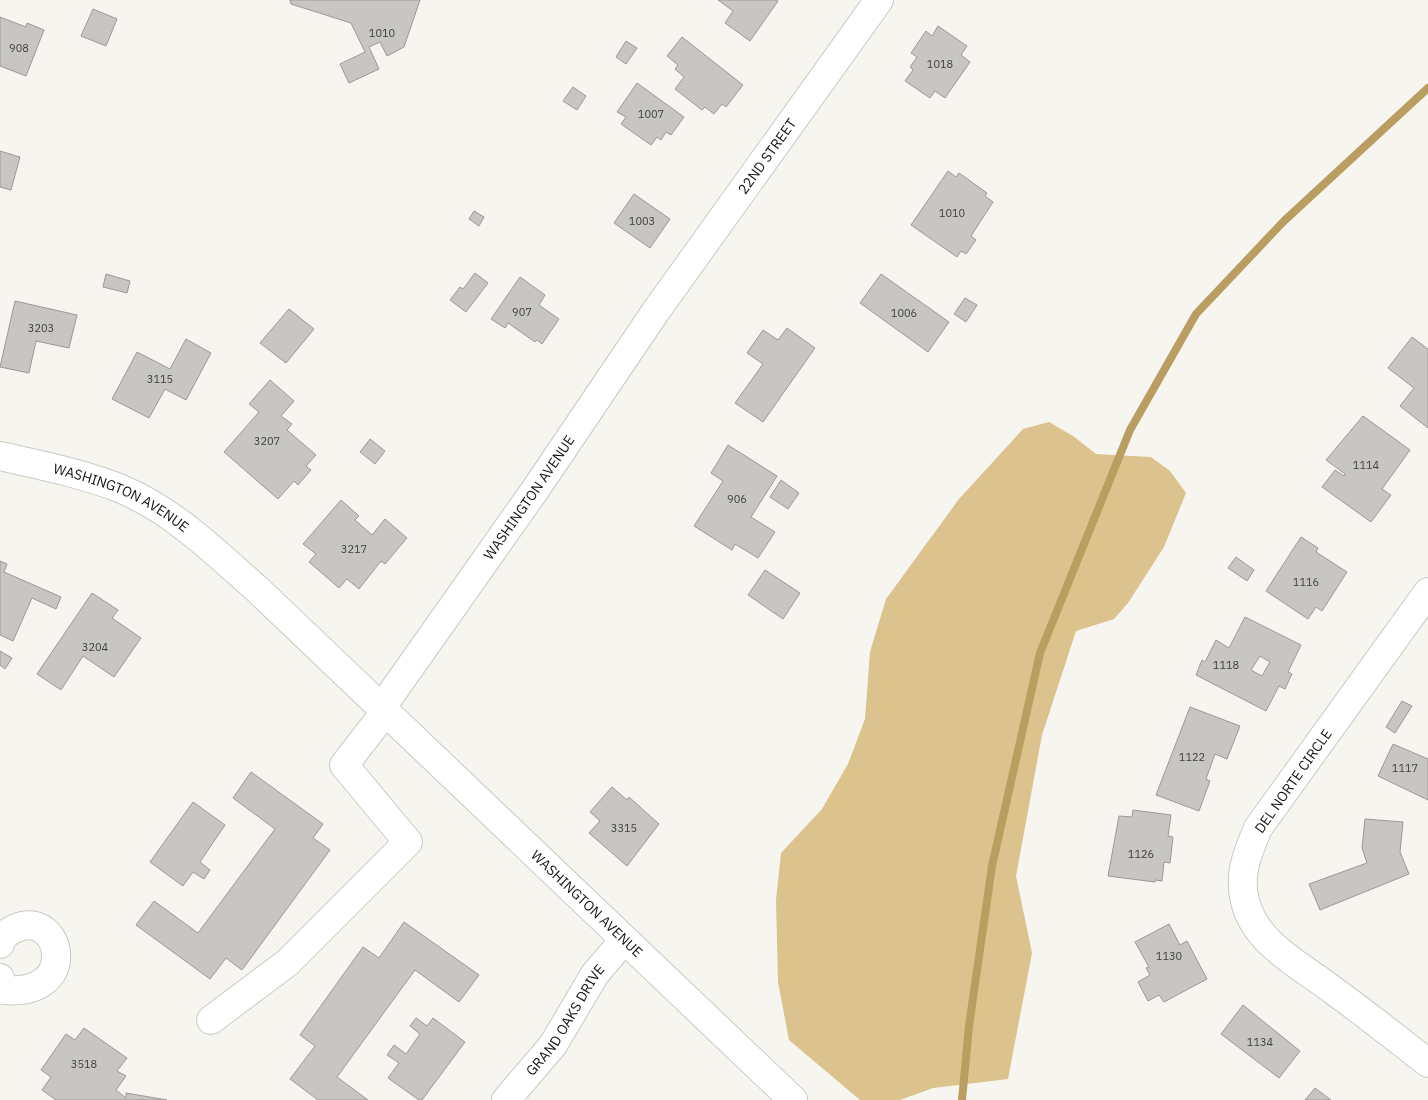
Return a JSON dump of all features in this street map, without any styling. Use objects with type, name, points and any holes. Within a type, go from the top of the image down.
[{"type":"street","name":"22ND STREET","points":[[656,311],[879,0]]},
{"type":"street","name":"WASHINGTON AVENUE","points":[[384,709],[656,311]]},
{"type":"street","name":"WASHINGTON AVENUE","points":[[0,456],[85,476],[120,489],[160,510],[198,536],[384,709],[624,940],[794,1100]]},
{"type":"street","name":"DEL NORTE CIRCLE","points":[[1428,592],[1258,828],[1245,858],[1242,879],[1244,901],[1251,917],[1268,940],[1292,961],[1332,989],[1428,1063]]},
{"type":"street","points":[[211,1020],[286,963],[408,842],[344,765],[384,709]]},
{"type":"street","points":[[0,944],[10,931],[22,926],[37,927],[49,935],[56,946],[58,958],[55,970],[47,980],[24,990],[1,988]]},
{"type":"street","name":"GRAND OAKS DRIVE","points":[[506,1100],[553,1045],[595,974],[624,940]]},
{"type":"shaded area","points":[[1049,422],[1073,436],[1096,454],[1151,457],[1170,471],[1186,493],[1164,547],[1128,603],[1114,619],[1076,631],[1042,735],[1016,876],[1032,953],[1008,1079],[933,1088],[900,1100],[860,1100],[789,1040],[778,982],[776,900],[781,853],[822,809],[848,764],[865,719],[870,652],[886,599],[959,499],[1023,429]]},
{"type":"building","points":[[290,0],[420,0],[404,47],[387,56],[380,42],[369,47],[379,69],[349,83],[340,64],[365,52],[351,23],[291,4]]},
{"type":"building","points":[[718,0],[778,1],[750,41],[725,23],[733,11]]},
{"type":"building","points":[[93,9],[117,19],[106,46],[81,36]]},
{"type":"building","points":[[0,17],[26,27],[27,23],[44,30],[26,76],[0,66]]},
{"type":"building","points":[[938,26],[967,46],[961,55],[970,62],[945,98],[935,91],[930,98],[905,81],[913,70],[910,67],[917,57],[911,53],[926,31],[932,36]]},
{"type":"building","points":[[682,37],[743,85],[726,107],[722,104],[714,114],[705,107],[702,110],[675,89],[684,77],[675,69],[678,65],[667,56]]},
{"type":"building","points":[[626,41],[637,48],[626,64],[616,57]]},
{"type":"building","points":[[637,83],[684,117],[671,135],[666,132],[661,140],[657,137],[651,145],[621,124],[626,117],[617,112]]},
{"type":"building","points":[[573,87],[586,96],[577,110],[563,101]]},
{"type":"building","points":[[0,151],[20,157],[11,190],[0,187]]},
{"type":"building","points":[[948,171],[956,177],[959,173],[987,193],[985,196],[993,202],[971,236],[976,240],[966,254],[961,251],[957,257],[911,225]]},
{"type":"building","points":[[634,194],[670,219],[650,248],[614,223]]},
{"type":"building","points":[[474,211],[484,217],[479,226],[469,219]]},
{"type":"building","points":[[475,273],[488,283],[466,312],[450,300],[460,287],[463,289]]},
{"type":"building","points":[[106,274],[130,281],[127,293],[103,287]]},
{"type":"building","points":[[881,274],[949,322],[928,352],[860,303]]},
{"type":"building","points":[[520,277],[545,295],[539,305],[559,319],[542,344],[537,340],[535,342],[508,323],[505,328],[491,319]]},
{"type":"building","points":[[965,298],[977,305],[966,322],[954,314]]},
{"type":"building","points":[[15,301],[77,315],[69,348],[36,341],[29,373],[0,367]]},
{"type":"building","points":[[289,309],[314,329],[286,363],[260,343]]},
{"type":"building","points":[[787,328],[815,348],[763,422],[735,403],[763,364],[747,353],[763,330],[778,340]]},
{"type":"building","points":[[1412,337],[1428,349],[1428,428],[1400,406],[1414,388],[1388,368]]},
{"type":"building","points":[[186,339],[211,353],[186,400],[165,389],[149,418],[112,399],[137,352],[170,369]]},
{"type":"building","points":[[270,380],[294,401],[281,416],[292,424],[287,430],[316,455],[306,466],[311,470],[298,485],[294,481],[278,499],[224,452],[259,412],[249,404]]},
{"type":"building","points":[[1363,416],[1410,450],[1382,489],[1391,495],[1371,522],[1322,487],[1335,470],[1344,476],[1345,474],[1326,460]]},
{"type":"building","points":[[370,439],[385,451],[375,464],[360,452]]},
{"type":"building","points":[[728,445],[777,476],[751,517],[775,532],[758,558],[735,544],[732,550],[694,526],[723,481],[711,473]]},
{"type":"building","points":[[781,480],[799,493],[788,509],[770,497]]},
{"type":"building","points":[[341,500],[359,516],[355,520],[372,535],[385,519],[407,538],[385,564],[381,561],[359,589],[347,579],[339,588],[309,562],[316,554],[303,544]]},
{"type":"building","points":[[1301,537],[1318,548],[1316,552],[1347,572],[1322,611],[1316,607],[1308,619],[1266,591]]},
{"type":"building","points":[[1236,557],[1254,570],[1247,581],[1228,568]]},
{"type":"building","points":[[0,561],[7,564],[4,572],[61,597],[56,609],[32,598],[13,641],[0,635]]},
{"type":"building","points":[[765,570],[800,593],[783,619],[748,595]]},
{"type":"building","points":[[92,593],[118,610],[112,618],[141,638],[114,677],[83,656],[61,690],[37,674]]},
{"type":"building","points":[[1245,617],[1301,645],[1288,672],[1292,674],[1285,689],[1279,686],[1266,711],[1196,675],[1202,660],[1205,662],[1216,640],[1229,648]],"holes":[[[1260,656],[1270,662],[1262,676],[1251,670]]]},
{"type":"building","points":[[0,651],[12,658],[5,669],[0,665]]},
{"type":"building","points":[[1402,701],[1412,706],[1395,733],[1386,727]]},
{"type":"building","points":[[1190,707],[1240,726],[1227,759],[1215,754],[1206,779],[1210,781],[1199,811],[1156,795]]},
{"type":"building","points":[[1393,744],[1428,759],[1428,800],[1378,776]]},
{"type":"building","points":[[251,772],[323,824],[313,838],[330,850],[242,970],[226,958],[210,979],[136,925],[154,901],[198,933],[275,829],[233,798]]},
{"type":"building","points":[[612,787],[627,800],[629,797],[659,824],[627,866],[589,833],[600,821],[590,812]]},
{"type":"building","points":[[193,802],[225,825],[200,862],[210,870],[204,879],[193,872],[183,886],[150,862]]},
{"type":"building","points":[[1133,810],[1171,815],[1168,836],[1173,837],[1170,863],[1164,862],[1162,881],[1155,880],[1155,882],[1108,876],[1119,816],[1132,817]]},
{"type":"building","points":[[1365,819],[1403,822],[1400,852],[1409,874],[1320,910],[1309,884],[1367,863],[1362,848]]},
{"type":"building","points":[[404,922],[479,975],[459,1002],[415,970],[337,1077],[368,1100],[318,1100],[290,1079],[315,1046],[300,1035],[363,947],[379,958]]},
{"type":"building","points":[[1169,924],[1180,945],[1187,941],[1207,979],[1164,1002],[1159,995],[1148,1001],[1138,982],[1150,975],[1146,968],[1149,967],[1135,942]]},
{"type":"building","points":[[1243,1005],[1300,1051],[1279,1078],[1221,1034]]},
{"type":"building","points":[[416,1018],[427,1026],[433,1018],[465,1042],[422,1100],[419,1100],[388,1078],[399,1063],[387,1055],[394,1045],[406,1054],[420,1034],[410,1026]]},
{"type":"building","points":[[84,1028],[127,1058],[117,1071],[126,1076],[116,1090],[126,1098],[126,1093],[167,1100],[56,1100],[42,1090],[51,1077],[41,1070],[66,1034],[75,1040]]},
{"type":"building","points":[[1315,1088],[1331,1100],[1305,1100]]},
{"type":"waterway","points":[[962,1100],[969,1026],[992,866],[1040,653],[1130,430],[1196,314],[1284,221],[1428,88]]}]
